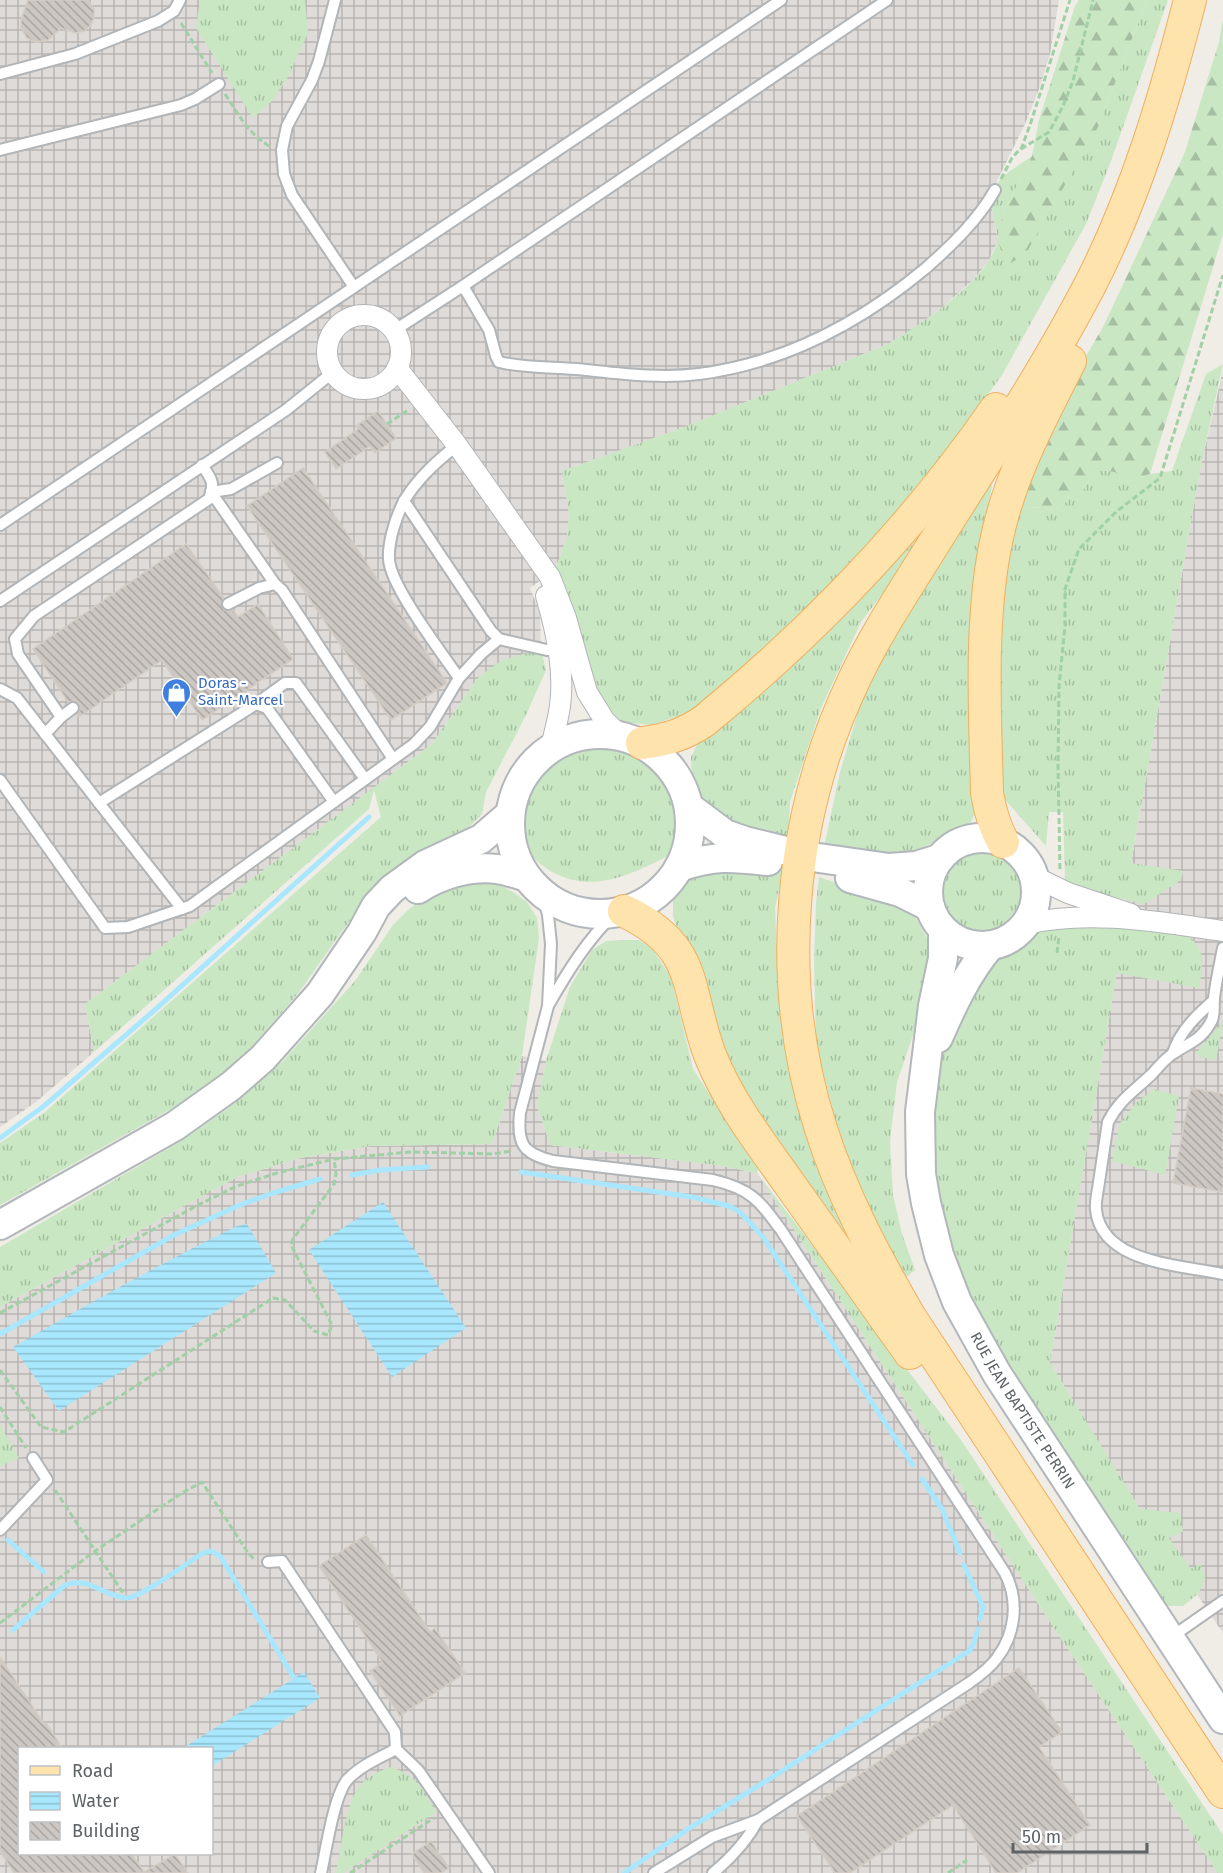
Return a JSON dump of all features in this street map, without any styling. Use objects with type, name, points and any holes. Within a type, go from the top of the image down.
[{"type":"main road","points":[[1003,842],[995,829],[987,793],[986,616],[995,545],[1023,456],[1087,327],[1125,223],[1165,94],[1190,0]]},
{"type":"main road","points":[[534,885],[517,861],[512,846],[510,814],[514,794],[523,776],[535,760],[551,747],[585,734],[603,733],[631,739],[660,741],[689,732],[727,702],[839,599],[892,542],[947,476],[1013,384],[1064,298],[1096,236],[1145,126],[1165,94]]},
{"type":"main road","points":[[1135,186],[1092,281],[1062,336],[1007,429],[889,616],[854,679],[828,740],[812,796],[797,878],[794,993],[804,1061],[821,1128],[846,1197],[878,1261],[910,1317],[1223,1792]]},
{"type":"main road","points":[[362,932],[409,894],[428,882],[464,870],[498,869],[534,885],[559,904],[577,911],[596,914],[620,912],[656,895],[669,882],[685,853],[689,838],[689,807],[685,792],[673,770],[656,752],[631,739]]},
{"type":"main road","points":[[679,867],[714,857],[781,856],[725,834],[689,807]]},
{"type":"main road","points":[[0,1224],[175,1126],[231,1086],[263,1058],[320,994],[362,932],[376,906],[392,889],[425,865],[481,839],[510,814]]},
{"type":"main road","points":[[937,919],[928,890],[931,874],[939,859],[950,849],[975,838],[990,838],[1017,850],[1028,862],[1035,877],[1037,894],[1034,910],[1026,924],[1010,939],[990,946],[973,946],[957,940],[937,919],[900,892],[817,863],[888,868],[916,866],[939,859]]},
{"type":"main road","points":[[620,912],[641,919],[659,931],[673,946],[689,977],[711,1056],[741,1114],[1044,1543],[1112,1623]]},
{"type":"main road","name":"RUE JEAN BAPTISTE PERRIN","points":[[937,919],[944,958],[933,1006],[920,1112],[921,1174],[933,1234],[957,1302],[981,1348],[1014,1401],[1223,1719]]},
{"type":"main road","name":"RUE JEAN BAPTISTE PERRIN","points":[[926,1067],[966,980],[990,946]]},
{"type":"street","points":[[361,314],[380,318],[395,330],[401,349],[398,368],[385,383],[366,389],[347,386],[332,373],[326,354],[330,335],[342,320],[361,314]]},
{"type":"street","points":[[398,368],[457,445],[550,577],[587,692],[605,721],[631,739]]},
{"type":"street","points":[[535,556],[551,615],[560,672],[561,705],[551,747]]},
{"type":"street","points":[[1035,877],[1068,893],[1148,920]]},
{"type":"street","points":[[1026,924],[1064,917],[1148,920],[1223,931]]},
{"type":"lane","points":[[0,74],[75,54],[158,21],[174,11],[180,0]]},
{"type":"lane","points":[[335,0],[319,61],[312,80],[287,126],[282,150],[284,174],[292,195],[354,287]]},
{"type":"lane","points":[[0,525],[781,0]]},
{"type":"lane","points":[[395,330],[887,0]]},
{"type":"lane","points":[[0,150],[181,105],[219,84]]},
{"type":"lane","points":[[463,286],[489,330],[496,356],[500,362],[512,365],[656,376],[717,371],[776,356],[817,340],[860,317],[897,292],[937,258],[970,225],[995,190]]},
{"type":"lane","points":[[0,601],[286,410],[332,373]]},
{"type":"lane","points":[[457,445],[428,469],[412,487],[395,518],[389,558],[392,575],[408,603],[459,678]]},
{"type":"lane","points":[[211,492],[231,489],[277,464]]},
{"type":"lane","points":[[61,717],[18,654],[15,639],[34,616],[209,499],[213,486],[212,481],[202,465]]},
{"type":"lane","points":[[211,492],[282,591],[393,759]]},
{"type":"lane","points":[[404,501],[491,632],[499,639],[547,650],[558,649]]},
{"type":"lane","points":[[228,604],[260,588],[275,584]]},
{"type":"lane","points":[[0,780],[105,928],[128,927],[190,906],[414,744],[430,727],[459,678],[481,654],[499,639]]},
{"type":"lane","points":[[99,803],[256,704],[285,683],[296,683],[365,779]]},
{"type":"lane","points":[[0,689],[17,698],[182,909]]},
{"type":"lane","points":[[256,704],[267,708],[334,802]]},
{"type":"lane","points":[[45,734],[73,708]]},
{"type":"lane","points":[[534,885],[548,915],[551,944],[548,1006],[520,1113],[518,1131],[524,1147],[537,1156],[554,1161],[713,1180],[735,1185],[752,1195],[766,1209],[781,1230],[998,1564],[1011,1587],[1014,1604],[1010,1632],[1004,1647],[987,1670],[758,1820],[712,1837],[654,1873]]},
{"type":"lane","points":[[548,1006],[580,952],[600,927],[620,912]]},
{"type":"lane","points":[[1223,948],[1213,1017],[1207,1028],[1197,1040],[1173,1053],[1122,1099],[1108,1122],[1096,1208],[1098,1222],[1104,1233],[1113,1243],[1129,1254],[1223,1274]]},
{"type":"lane","points":[[0,1530],[47,1480],[33,1458]]},
{"type":"lane","points":[[268,1562],[282,1561],[394,1732],[396,1749],[418,1770],[489,1873]]},
{"type":"lane","points":[[1170,1638],[1223,1601]]},
{"type":"lane","points":[[321,1873],[336,1804],[346,1780],[367,1764],[396,1749]]},
{"type":"lane","points":[[713,1873],[752,1833],[758,1820]]},
{"type":"path","points":[[995,190],[1012,158],[1022,147],[1070,0]]},
{"type":"path","points":[[1018,151],[1049,132],[1063,106],[1073,81],[1093,0]]},
{"type":"path","points":[[1068,893],[1070,886],[1061,878],[1059,867],[1058,766],[1059,686],[1065,626],[1065,589],[1079,549],[1116,512],[1160,478],[1223,275]]},
{"type":"path","points":[[387,424],[422,400]]},
{"type":"path","points":[[0,1313],[198,1205],[237,1186],[277,1173],[334,1159],[411,1152],[494,1155],[524,1147]]},
{"type":"path","points":[[0,1370],[41,1427],[64,1432],[273,1298],[285,1300],[314,1331],[328,1335],[332,1325],[291,1245],[333,1184],[336,1174],[334,1159]]},
{"type":"path","points":[[0,1407],[33,1458]]},
{"type":"path","points":[[47,1480],[123,1593]]},
{"type":"path","points":[[0,1623],[95,1551],[202,1482],[248,1553],[260,1565],[268,1562]]},
{"type":"path","points":[[350,1873],[446,1810]]},
{"type":"path","points":[[948,1873],[967,1860]]},
{"type":"shaded area","points":[[0,0],[1059,0],[1050,54],[1039,89],[990,200],[998,240],[988,262],[972,281],[916,327],[888,344],[687,426],[562,471],[569,513],[567,537],[555,570],[530,588],[540,613],[541,649],[477,679],[432,744],[85,1004],[94,1052],[36,1102],[0,1127]]},
{"type":"shaded area","points":[[1223,370],[1223,1633],[1140,1510],[1050,1363],[1117,972],[1131,864],[1201,465]]},
{"type":"shaded area","points":[[522,1056],[546,1061],[537,1105],[550,1145],[716,1165],[757,1173],[1058,1634],[1218,1873],[0,1873],[0,1307],[237,1177],[301,1158],[370,1146],[492,1144]]},
{"type":"green space","points":[[200,0],[305,0],[308,33],[288,77],[272,101],[253,118],[196,28]]},
{"type":"green space","points":[[1079,0],[1147,0],[1098,127],[1025,255],[1005,266],[998,240],[1003,213],[1032,156],[1039,120],[1075,6]]},
{"type":"green space","points":[[1147,0],[1168,0],[1111,161],[1086,224],[1002,375],[939,461],[865,552],[792,622],[701,704],[686,714],[650,725],[622,722],[606,706],[589,672],[569,596],[555,570],[567,537],[569,513],[562,471],[687,426],[888,344],[952,300],[981,272],[991,257],[997,242],[993,194],[1001,179],[1032,156],[1003,213],[1098,127]]},
{"type":"green space","points":[[1223,19],[1223,234],[1150,474],[1126,482],[1115,472],[1095,469],[1084,489],[1056,509],[1011,506],[1037,440],[1103,327],[1185,152],[1219,42]]},
{"type":"green space","points":[[1223,364],[1201,465],[1131,863],[1183,871],[1181,880],[1144,904],[1098,893],[1065,880],[1063,812],[1049,812],[1046,846],[1000,794],[991,641],[1011,506],[1056,509],[1084,489],[1095,469],[1115,472],[1126,482],[1150,474],[1172,471],[1206,374]]},
{"type":"green space","points":[[980,445],[899,572],[861,622],[821,708],[790,802],[788,844],[708,816],[692,786],[691,757],[702,735]]},
{"type":"green space","points":[[993,480],[970,618],[969,681],[972,774],[977,808],[971,822],[945,834],[902,861],[823,852],[840,772],[867,683],[900,624]]},
{"type":"green space","points":[[541,649],[546,670],[526,715],[486,792],[482,814],[468,828],[426,849],[369,896],[300,991],[253,1046],[224,1073],[185,1101],[0,1205],[0,1143],[45,1112],[381,817],[374,790],[369,809],[94,1052],[85,1004],[432,744],[477,679],[489,669],[503,660]]},
{"type":"green space","points":[[591,744],[614,745],[627,749],[650,763],[667,784],[676,809],[677,822],[671,854],[627,875],[591,882],[563,877],[548,870],[536,860],[527,849],[521,836],[519,822],[520,806],[526,790],[541,767],[563,752]]},
{"type":"green space","points":[[971,850],[987,850],[1003,857],[1014,868],[1021,884],[1018,908],[1009,922],[987,934],[971,934],[955,927],[944,916],[937,900],[937,884],[944,868],[955,857]]},
{"type":"green space","points":[[717,865],[783,870],[775,908],[779,1000],[803,1123],[826,1187],[878,1290],[730,1079],[673,916],[673,900],[683,885],[696,870]]},
{"type":"green space","points":[[819,877],[906,909],[916,918],[928,940],[932,955],[914,1032],[897,1082],[890,1141],[893,1195],[902,1234],[915,1270],[901,1281],[849,1165],[816,1045],[814,964]]},
{"type":"green space","points":[[490,880],[527,902],[537,918],[539,938],[522,1056],[492,1144],[370,1146],[301,1158],[237,1177],[0,1307],[0,1247],[178,1143],[228,1108],[282,1062],[355,981],[393,925],[408,910],[431,893],[459,882]]},
{"type":"green space","points":[[1069,925],[1186,933],[1197,946],[1202,958],[1199,988],[1117,973],[1050,1363],[1140,1509],[1180,1513],[1183,1531],[1169,1538],[1191,1569],[1200,1563],[1205,1577],[1199,1593],[1183,1606],[1169,1606],[1156,1602],[964,1295],[925,1151],[943,1043],[991,962],[1010,956],[1036,933],[1050,927]]},
{"type":"green space","points":[[639,940],[651,947],[671,977],[693,1069],[758,1169],[757,1173],[716,1165],[550,1145],[537,1105],[546,1061],[570,987],[592,950],[606,941]]},
{"type":"green space","points":[[1223,1022],[1216,1060],[1201,1057],[1196,1053]]},
{"type":"green space","points":[[1154,1089],[1179,1096],[1165,1175],[1112,1161],[1120,1123],[1136,1103]]},
{"type":"green space","points":[[757,1173],[961,1440],[1223,1835],[1223,1873],[1218,1873],[1058,1634]]},
{"type":"green space","points":[[0,1425],[19,1458],[0,1466]]},
{"type":"green space","points":[[390,1767],[413,1779],[423,1790],[436,1812],[343,1873],[336,1873],[348,1812],[356,1791],[368,1778]]},
{"type":"water","points":[[383,1202],[466,1328],[392,1377],[309,1250]]},
{"type":"water","points":[[247,1224],[276,1273],[59,1411],[13,1347],[180,1255],[237,1226]]},
{"type":"water","points":[[304,1672],[320,1698],[213,1765],[213,1747],[185,1747]]},
{"type":"building","points":[[28,0],[88,0],[94,9],[94,17],[91,25],[84,31],[75,33],[61,28],[48,40],[35,42],[27,38],[21,28],[21,20]]},
{"type":"building","points":[[378,411],[396,438],[375,453],[370,446],[336,469],[325,452],[358,429],[356,426]]},
{"type":"building","points":[[303,468],[447,683],[391,720],[247,506]]},
{"type":"building","points":[[186,544],[224,598],[221,603],[224,610],[233,610],[238,617],[258,604],[293,659],[202,720],[162,660],[79,717],[77,714],[80,710],[79,704],[75,701],[68,702],[33,649]]},
{"type":"building","points":[[1191,1088],[1223,1094],[1223,1192],[1173,1183]]},
{"type":"building","points":[[366,1535],[430,1632],[435,1628],[465,1673],[400,1716],[370,1671],[383,1663],[319,1566]]},
{"type":"building","points":[[0,1657],[62,1747],[18,1747],[18,1855],[133,1855],[144,1872],[176,1855],[188,1873],[14,1873],[0,1851]]},
{"type":"building","points":[[1019,1668],[1062,1732],[1039,1747],[1090,1825],[1017,1873],[996,1873],[953,1805],[850,1873],[835,1873],[797,1816]]},
{"type":"building","points":[[431,1841],[449,1868],[441,1873],[424,1873],[412,1854]]},
{"type":"waterway","points":[[0,1138],[44,1106],[157,1008],[369,817]]},
{"type":"waterway","points":[[352,1175],[380,1170],[428,1167]]},
{"type":"waterway","points":[[521,1172],[692,1197],[729,1206],[740,1212],[763,1237],[913,1465]]},
{"type":"waterway","points":[[0,1334],[174,1235],[240,1205],[320,1179]]},
{"type":"waterway","points":[[922,1479],[942,1509],[960,1553]]},
{"type":"waterway","points":[[8,1540],[44,1572]]},
{"type":"waterway","points":[[13,1630],[65,1585],[82,1583],[127,1598],[165,1579],[203,1553],[211,1551],[220,1556],[294,1678]]},
{"type":"waterway","points":[[964,1565],[983,1607],[980,1619]]},
{"type":"waterway","points":[[624,1873],[688,1829],[969,1651],[978,1629]]},
{"type":"place","name":"Doras - Saint-Marcel","points":[[177,718]]}]
